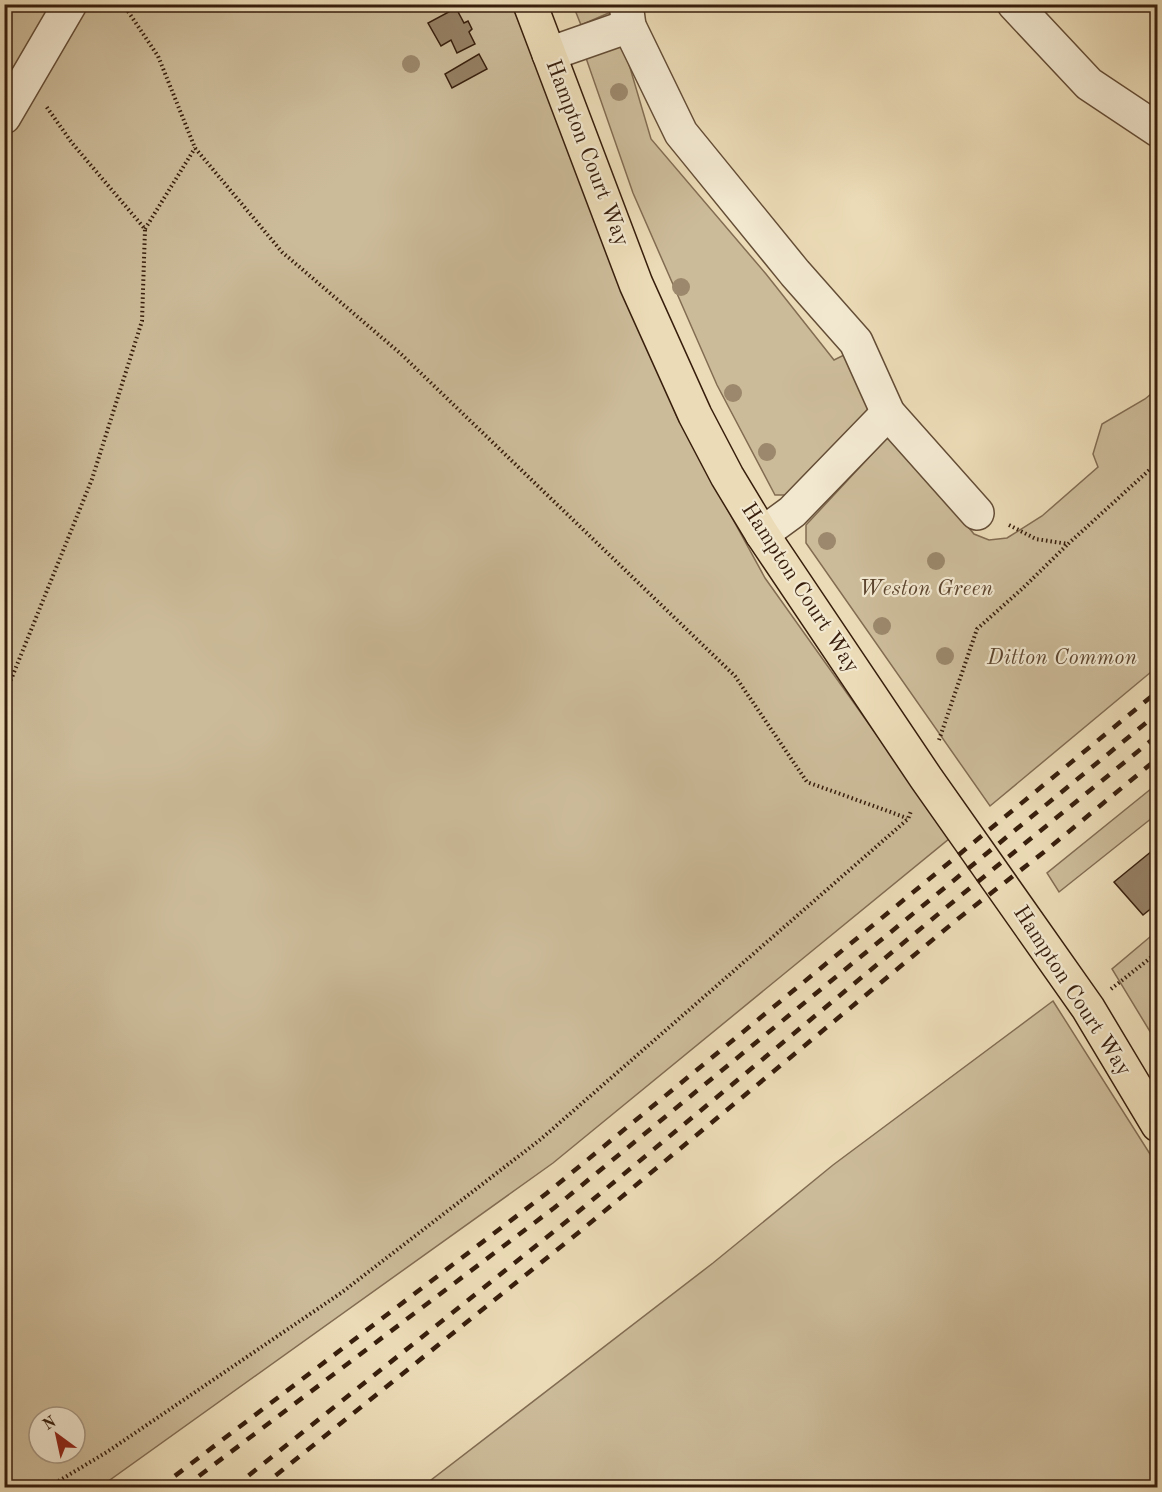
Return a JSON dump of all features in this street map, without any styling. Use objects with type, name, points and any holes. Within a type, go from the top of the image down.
[{"type":"highway","name":"Hampton Court Way","points":[[530,4],[636,284],[706,436],[762,534],[926,778],[1088,1008],[1158,1125]]},
{"type":"street","points":[[4,117],[70,4]]},
{"type":"street","points":[[1014,4],[1089,84],[1158,130]]},
{"type":"street","points":[[549,54],[627,15],[681,133],[795,273],[856,342],[888,413],[977,513]]},
{"type":"street","points":[[762,534],[792,512],[888,413]]},
{"type":"path","points":[[123,4],[158,56],[195,148],[282,252],[402,354],[735,676],[807,782],[908,819]]},
{"type":"path","points":[[26,78],[72,143],[145,229]]},
{"type":"path","points":[[4,697],[92,479],[142,321],[145,229],[195,148]]},
{"type":"path","points":[[47,1488],[107,1452],[341,1293],[541,1138],[908,819],[926,778],[976,629],[1022,589],[1134,481],[1158,462]]},
{"type":"path","points":[[1009,525],[1036,539],[1068,544]]},
{"type":"path","points":[[1088,1008],[1158,952]]},
{"type":"green space","points":[[4,5],[512,5],[677,417],[765,578],[950,838],[553,1163],[100,1487],[5,1487]]},
{"type":"green space","points":[[573,5],[609,5],[611,12],[581,25]]},
{"type":"green space","points":[[623,44],[651,139],[766,274],[834,360],[846,354],[870,404],[866,415],[787,495],[775,495],[717,385],[633,193],[586,58]]},
{"type":"green space","points":[[1157,389],[1157,667],[990,806],[806,543],[806,525],[886,439],[893,437],[974,534],[989,540],[1007,538],[1042,516],[1098,467],[1093,454],[1102,424],[1145,399]]},
{"type":"green space","points":[[1157,784],[1157,814],[1059,892],[1047,873]]},
{"type":"green space","points":[[1157,931],[1157,1043],[1112,969]]},
{"type":"green space","points":[[1053,1001],[1157,1165],[1157,1487],[1142,1487],[1136,1483],[1133,1488],[422,1487],[713,1263],[833,1165]]},
{"type":"building","points":[[456,8],[464,23],[468,21],[472,29],[469,32],[475,44],[457,53],[451,40],[441,46],[428,23]]},
{"type":"building","points":[[479,54],[487,69],[452,88],[445,74]]},
{"type":"building","points":[[1158,846],[1158,903],[1143,915],[1114,882]]},
{"type":"railway","points":[[159,1488],[547,1193],[1158,691]]},
{"type":"railway","points":[[183,1488],[554,1208],[1158,713]]},
{"type":"railway","points":[[233,1488],[567,1221],[1158,735]]},
{"type":"railway","points":[[260,1488],[578,1233],[959,918],[1044,852],[1158,758]]},
{"type":"park label","name":"Weston Green","points":[[926,589]]},
{"type":"park label","name":"Ditton Common","points":[[1062,658]]}]
